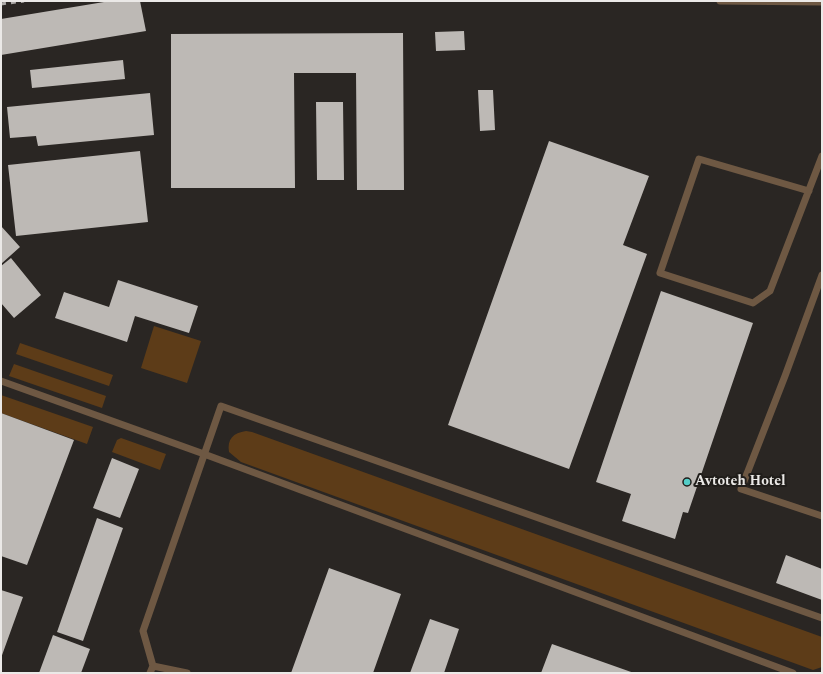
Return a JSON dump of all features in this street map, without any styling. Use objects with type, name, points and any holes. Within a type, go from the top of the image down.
[{"type":"lane","points":[[720,1],[822,2]]},
{"type":"lane","points":[[809,190],[698,159],[660,273],[753,303],[770,291],[809,190],[822,156]]},
{"type":"lane","points":[[822,275],[741,490],[822,516]]},
{"type":"lane","points":[[1,381],[204,454],[793,673]]},
{"type":"lane","points":[[150,673],[153,666],[143,630],[221,406],[822,618]]},
{"type":"lane","points":[[153,666],[187,673]]},
{"type":"shaded area","points":[[154,326],[201,341],[187,383],[141,368]]},
{"type":"shaded area","points":[[20,343],[113,375],[109,386],[16,354]]},
{"type":"shaded area","points":[[14,364],[106,396],[102,408],[9,376]]},
{"type":"shaded area","points":[[1,395],[93,427],[87,444],[1,413]]},
{"type":"shaded area","points":[[246,431],[822,637],[822,667],[813,670],[241,462],[229,452],[229,444],[234,435]]},
{"type":"shaded area","points":[[121,438],[166,454],[160,470],[112,452],[117,440]]},
{"type":"building","points":[[110,1],[140,1],[146,31],[1,55],[1,19]]},
{"type":"building","points":[[464,31],[465,50],[436,51],[435,32]]},
{"type":"building","points":[[403,33],[404,190],[357,190],[356,73],[294,73],[295,188],[171,188],[171,34]]},
{"type":"building","points":[[123,60],[125,79],[32,88],[30,70]]},
{"type":"building","points":[[478,90],[493,90],[495,130],[480,131]]},
{"type":"building","points":[[150,93],[154,135],[38,146],[36,136],[10,138],[7,107]]},
{"type":"building","points":[[316,102],[343,102],[344,180],[317,180]]},
{"type":"building","points":[[549,141],[649,176],[623,245],[647,254],[569,469],[448,425]]},
{"type":"building","points":[[140,151],[148,222],[16,236],[8,165]]},
{"type":"building","points":[[1,226],[20,247],[1,264]]},
{"type":"building","points":[[11,258],[41,295],[14,318],[1,303],[1,266]]},
{"type":"building","points":[[118,280],[198,306],[189,333],[135,316],[127,342],[55,318],[64,292],[109,307]]},
{"type":"building","points":[[661,291],[753,323],[688,513],[683,512],[675,539],[622,521],[631,494],[596,482]]},
{"type":"building","points":[[1,413],[74,440],[27,565],[1,556]]},
{"type":"building","points":[[112,458],[139,469],[120,518],[93,508]]},
{"type":"building","points":[[97,518],[123,528],[83,641],[57,632]]},
{"type":"building","points":[[786,555],[822,569],[822,600],[776,583]]},
{"type":"building","points":[[329,568],[401,594],[373,673],[291,673]]},
{"type":"building","points":[[1,590],[23,597],[1,658]]},
{"type":"building","points":[[430,619],[459,629],[444,673],[410,673]]},
{"type":"building","points":[[53,635],[90,649],[81,673],[39,673]]},
{"type":"building","points":[[552,644],[634,673],[541,673]]},
{"type":"railway","points":[[1,4],[24,1]]},
{"type":"place","name":"Avtoteh Hotel","points":[[687,482]]}]
